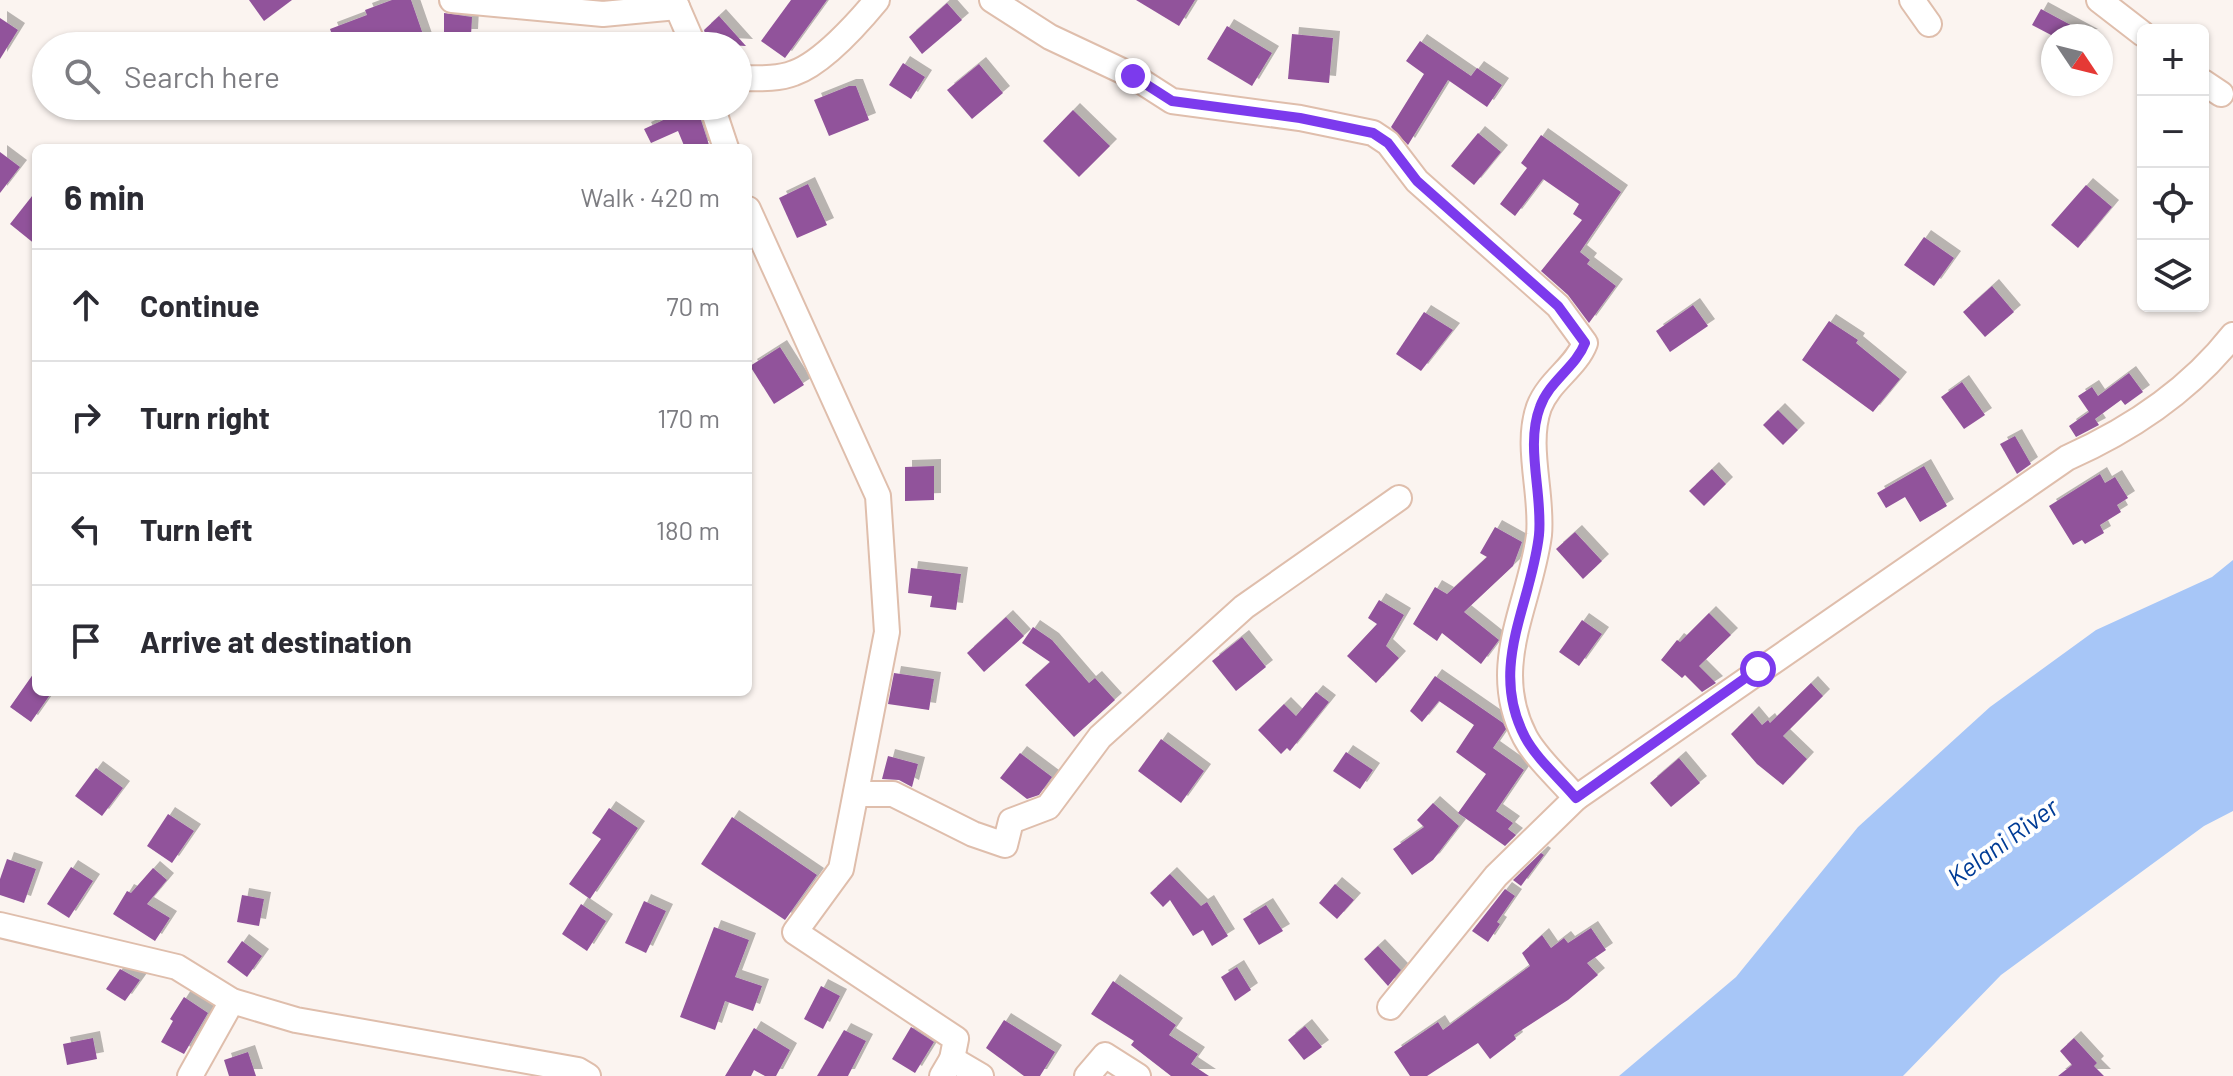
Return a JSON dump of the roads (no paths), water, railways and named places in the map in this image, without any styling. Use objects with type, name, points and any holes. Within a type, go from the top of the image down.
[{"type":"street","points":[[452,0],[603,14],[676,4],[688,32]]},
{"type":"street","points":[[752,78],[796,73],[855,27],[877,0]]},
{"type":"street","points":[[992,0],[1050,37],[1133,76],[1172,101],[1300,118],[1373,133],[1388,143],[1417,181],[1558,306],[1585,343],[1581,352],[1555,379],[1535,422],[1539,534],[1513,638],[1508,685],[1525,738],[1576,798]]},
{"type":"street","points":[[1912,0],[1929,24]]},
{"type":"street","points":[[2099,0],[2137,29]]},
{"type":"street","points":[[717,120],[725,144]]},
{"type":"street","points":[[752,218],[878,496],[887,632],[841,869],[795,932],[956,1039],[947,1068],[981,1076]]},
{"type":"street","points":[[1390,1007],[1496,876],[1576,798],[2067,458],[2114,437],[2187,387],[2233,335]]},
{"type":"street","points":[[856,794],[893,794],[973,834],[1005,845],[1011,821],[1048,807],[1100,737],[1244,607],[1399,498]]},
{"type":"street","points":[[0,925],[177,967],[232,1001],[296,1020],[578,1070],[588,1076]]},
{"type":"street","points":[[190,1076],[232,1001]]},
{"type":"street","points":[[1087,1076],[1105,1055],[1138,1076]]},
{"type":"water","name":"Kelani River","points":[[2233,560],[2233,811],[2204,826],[2001,975],[1903,1076],[1619,1076],[1736,977],[1858,827],[1990,707],[2096,630],[2212,577]]}]
